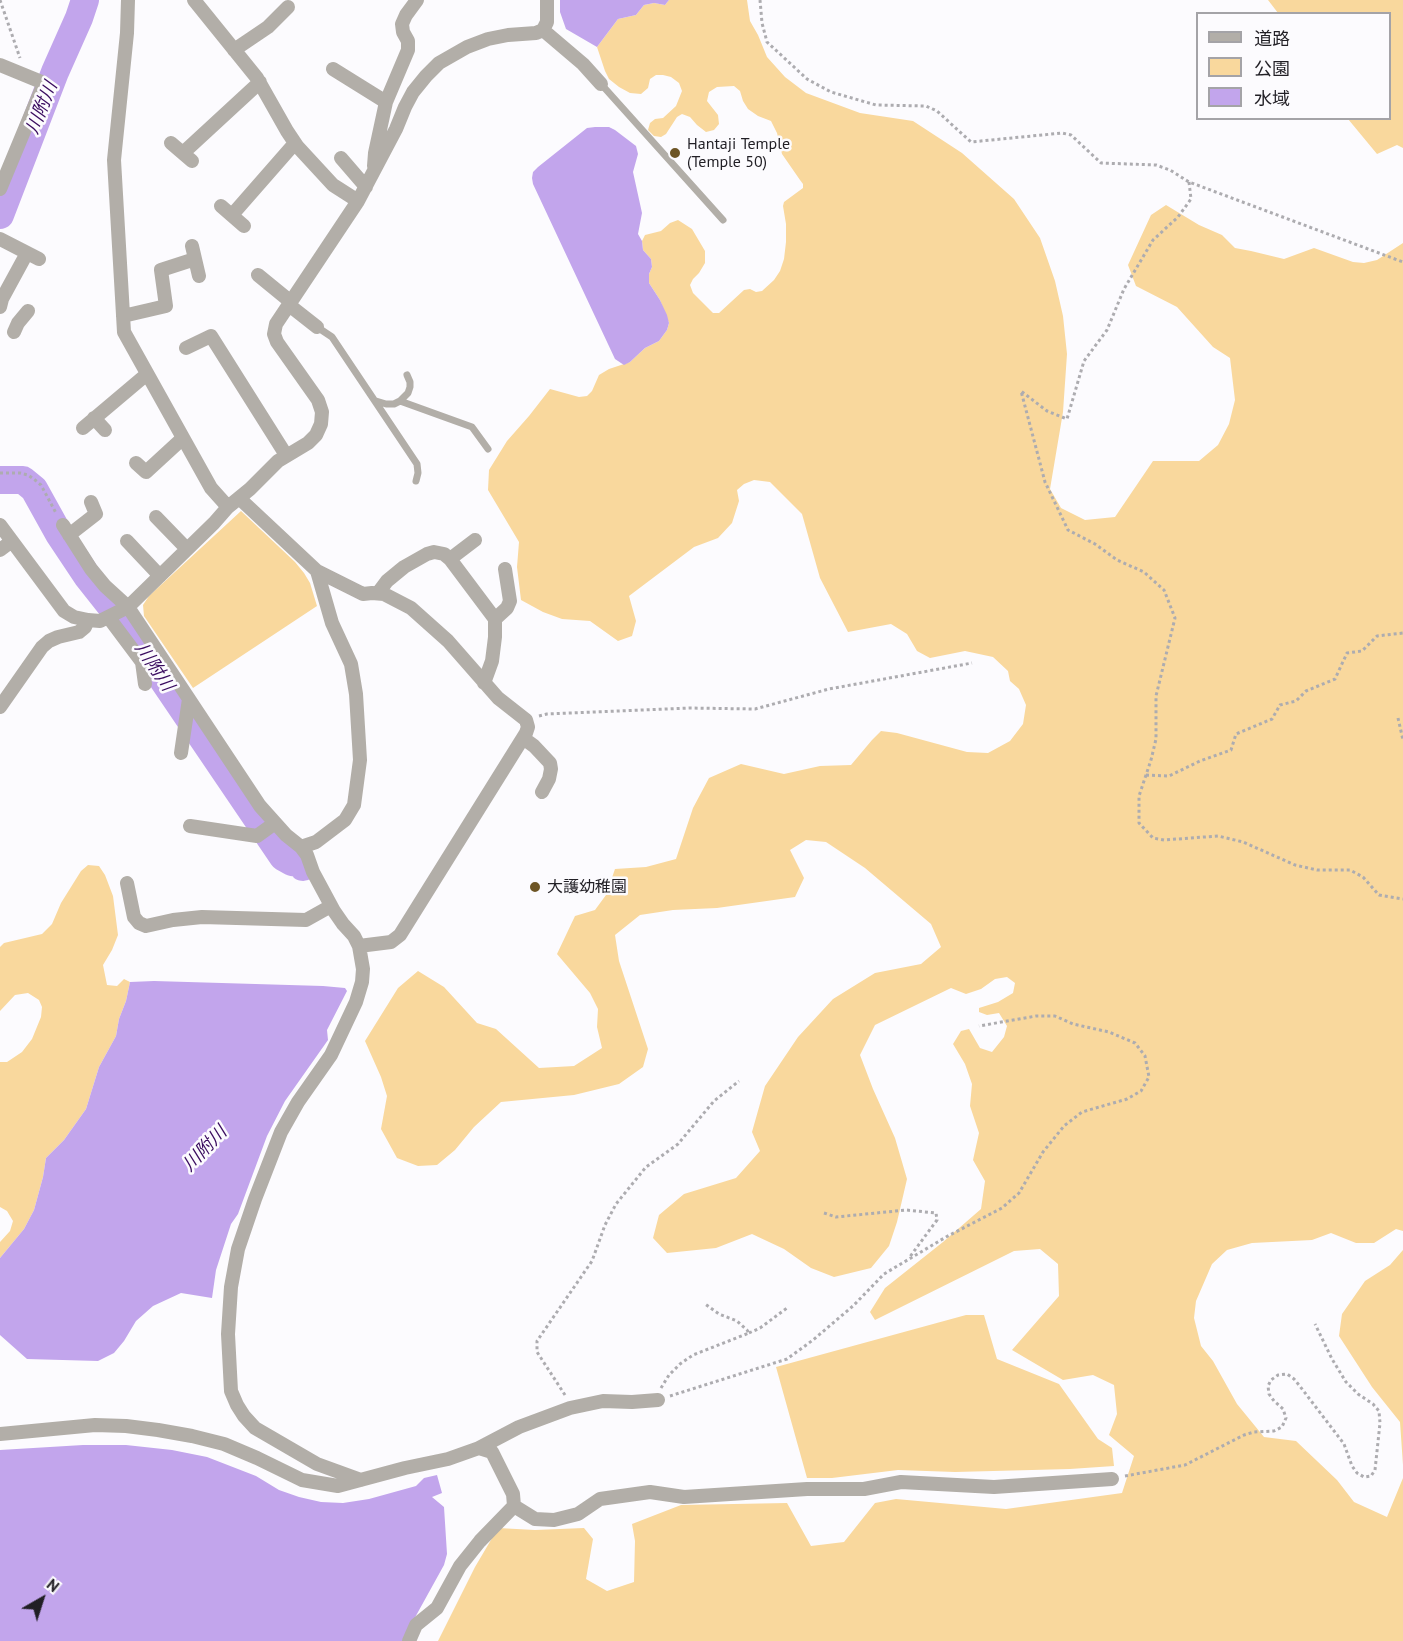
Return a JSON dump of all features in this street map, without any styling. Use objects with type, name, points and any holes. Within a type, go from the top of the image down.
[{"type":"street","points":[[118,613],[187,710],[260,806],[268,828],[304,851],[331,906],[343,924],[354,936],[372,945],[392,942],[400,935],[528,727],[526,720],[498,698],[448,641],[411,608],[378,593],[363,594],[317,571],[234,502],[211,488],[147,374],[124,332],[114,160],[127,33],[128,0]]},
{"type":"street","points":[[194,0],[260,82],[295,143],[333,185],[358,201]]},
{"type":"street","points":[[374,170],[375,153],[386,102],[408,50],[408,41],[402,24],[417,0]]},
{"type":"street","points":[[0,525],[64,611],[74,617],[100,621],[118,613],[160,576],[234,502],[286,455],[308,443],[316,435],[321,424],[322,412],[318,400],[276,342],[274,334],[276,324],[358,201],[383,156],[413,92],[439,63],[467,47],[488,39],[536,33],[543,30],[547,22],[547,0]]},
{"type":"street","points":[[234,50],[268,27],[288,7]]},
{"type":"street","points":[[543,30],[583,64],[602,84]]},
{"type":"street","points":[[0,65],[44,83],[0,189]]},
{"type":"street","points":[[333,69],[386,102]]},
{"type":"street","points":[[171,142],[187,157],[260,82]]},
{"type":"street","points":[[244,226],[227,211],[295,143]]},
{"type":"street","points":[[341,158],[366,187]]},
{"type":"street","points":[[0,239],[33,256],[2,299],[0,308]]},
{"type":"street","points":[[123,316],[166,306],[161,270],[193,252],[199,276]]},
{"type":"street","points":[[258,275],[317,327]]},
{"type":"street","points":[[0,314],[16,327],[28,311]]},
{"type":"street","points":[[186,348],[211,336],[286,455]]},
{"type":"street","points":[[83,428],[147,374]]},
{"type":"street","points":[[94,418],[105,430]]},
{"type":"street","points":[[136,463],[146,472],[183,438]]},
{"type":"street","points":[[91,502],[96,514],[66,530],[105,586],[142,662],[146,684]]},
{"type":"street","points":[[156,517],[187,549]]},
{"type":"street","points":[[450,559],[475,540]]},
{"type":"street","points":[[0,550],[12,541]]},
{"type":"street","points":[[127,541],[160,576]]},
{"type":"street","points":[[378,593],[387,581],[404,567],[426,554],[434,552],[444,554],[450,559],[495,619],[492,662],[484,683]]},
{"type":"street","points":[[495,619],[507,608],[510,601],[505,569]]},
{"type":"street","points":[[304,851],[345,820],[354,805],[360,760],[356,694],[351,664],[332,623],[317,571]]},
{"type":"street","points":[[2,699],[42,647],[58,637],[79,632],[88,620]]},
{"type":"street","points":[[181,753],[187,710]]},
{"type":"street","points":[[523,738],[550,763],[549,779],[542,792]]},
{"type":"street","points":[[190,826],[257,836],[268,828]]},
{"type":"street","points":[[127,883],[134,917],[146,926],[202,917],[306,920],[331,906]]},
{"type":"street","points":[[361,1480],[317,1464],[255,1428],[244,1416],[231,1391],[228,1334],[231,1287],[238,1249],[255,1198],[281,1132],[298,1102],[332,1054],[357,1002],[363,982],[362,958],[372,945]]},
{"type":"street","points":[[0,1434],[95,1425],[158,1430],[224,1444],[302,1480],[338,1486],[448,1459],[479,1448],[519,1427],[570,1408],[603,1401],[658,1400]]},
{"type":"street","points":[[409,1641],[416,1625],[437,1608],[459,1566],[514,1506],[513,1494],[492,1452],[479,1448]]},
{"type":"street","points":[[514,1506],[535,1519],[554,1520],[578,1514],[600,1499],[650,1492],[684,1497],[807,1489],[864,1489],[901,1482],[994,1487],[1112,1479]]},
{"type":"lane","points":[[602,84],[723,220]]},
{"type":"lane","points":[[317,327],[332,337],[417,464],[416,481]]},
{"type":"lane","points":[[376,401],[386,404],[400,401],[408,393],[410,387],[407,375]]},
{"type":"lane","points":[[400,401],[472,427],[488,449]]},
{"type":"path","points":[[0,0],[26,76]]},
{"type":"path","points":[[760,0],[762,23],[767,42],[807,80],[831,92],[876,105],[926,106],[937,111],[971,142],[1062,133],[1071,135],[1101,164],[1156,165],[1170,170],[1189,182],[1403,262]]},
{"type":"path","points":[[1189,182],[1191,199],[1178,217],[1153,240],[1124,289],[1107,330],[1084,361],[1067,419],[1047,411],[1021,391],[1044,482],[1068,530],[1095,544],[1117,560],[1144,572],[1164,590],[1175,618],[1156,696],[1156,739],[1139,796],[1139,823],[1153,838],[1164,840],[1218,836],[1243,842],[1295,865],[1317,870],[1350,870],[1363,877],[1379,895],[1403,899]]},
{"type":"path","points":[[0,473],[28,475],[41,485],[66,530]]},
{"type":"path","points":[[1146,775],[1169,776],[1200,761],[1231,750],[1236,734],[1272,719],[1280,705],[1296,701],[1306,691],[1335,679],[1347,653],[1362,651],[1377,636],[1403,633]]},
{"type":"path","points":[[526,720],[547,714],[690,708],[755,709],[829,689],[972,663]]},
{"type":"path","points":[[1398,717],[1403,740]]},
{"type":"path","points":[[658,1400],[787,1359],[853,1306],[884,1274],[946,1237],[1002,1208],[1019,1193],[1043,1152],[1064,1126],[1082,1112],[1127,1099],[1141,1091],[1149,1077],[1145,1056],[1135,1043],[1109,1032],[1073,1024],[1055,1016],[1036,1016],[979,1026]]},
{"type":"path","points":[[570,1408],[565,1394],[537,1352],[537,1341],[592,1261],[605,1225],[616,1204],[646,1167],[678,1144],[714,1101],[739,1081]]},
{"type":"path","points":[[824,1212],[837,1217],[906,1210],[936,1213],[937,1220],[908,1260]]},
{"type":"path","points":[[705,1304],[719,1314],[737,1321],[749,1333]]},
{"type":"path","points":[[658,1400],[661,1387],[680,1364],[693,1355],[760,1328],[787,1308]]},
{"type":"path","points":[[1112,1479],[1185,1465],[1244,1435],[1274,1431],[1282,1427],[1286,1418],[1283,1409],[1269,1394],[1268,1386],[1271,1380],[1278,1375],[1287,1374],[1299,1385],[1344,1444],[1357,1473],[1364,1477],[1371,1476],[1374,1470],[1380,1423],[1379,1411],[1346,1382],[1315,1324]]},
{"type":"green space","points":[[669,0],[747,0],[750,21],[767,57],[785,77],[806,93],[860,113],[913,121],[962,153],[1014,199],[1040,238],[1055,281],[1063,316],[1067,354],[1063,412],[1050,489],[1061,508],[1085,520],[1115,517],[1153,461],[1199,461],[1218,445],[1229,424],[1235,400],[1230,358],[1213,347],[1177,307],[1136,286],[1128,265],[1151,215],[1166,205],[1199,225],[1222,235],[1235,248],[1284,259],[1314,248],[1353,262],[1364,263],[1377,260],[1403,243],[1403,1231],[1396,1229],[1374,1243],[1356,1243],[1331,1233],[1312,1240],[1252,1243],[1227,1250],[1212,1264],[1196,1301],[1194,1318],[1201,1346],[1213,1361],[1237,1404],[1264,1437],[1296,1441],[1337,1480],[1354,1502],[1387,1517],[1403,1478],[1403,1641],[438,1641],[475,1567],[498,1528],[535,1530],[584,1528],[593,1539],[586,1579],[607,1591],[634,1582],[635,1541],[632,1524],[681,1505],[787,1503],[811,1546],[844,1542],[875,1503],[896,1499],[1006,1509],[1122,1493],[1134,1456],[1109,1435],[1117,1414],[1114,1385],[1093,1375],[1063,1380],[1012,1350],[1059,1296],[1058,1264],[1040,1249],[1014,1251],[875,1320],[870,1312],[885,1288],[981,1209],[985,1181],[973,1160],[979,1133],[970,1106],[972,1084],[965,1064],[953,1044],[961,1031],[969,1029],[980,1048],[992,1052],[1004,1037],[1007,1026],[999,1013],[987,1015],[979,1012],[979,1008],[998,1002],[1013,993],[1015,983],[1007,977],[995,979],[981,989],[966,994],[951,988],[875,1025],[860,1055],[895,1138],[907,1179],[889,1246],[871,1268],[834,1277],[811,1268],[784,1249],[752,1234],[716,1248],[667,1253],[653,1238],[659,1215],[684,1194],[736,1178],[760,1151],[752,1132],[765,1086],[798,1037],[833,999],[875,973],[921,964],[941,947],[931,924],[865,868],[826,842],[806,840],[790,850],[804,878],[795,897],[717,908],[673,910],[640,915],[615,935],[619,961],[648,1049],[643,1067],[619,1084],[574,1095],[501,1102],[474,1127],[455,1150],[437,1165],[418,1166],[397,1158],[381,1129],[387,1096],[365,1041],[398,988],[418,971],[444,987],[477,1023],[496,1029],[539,1068],[574,1066],[602,1048],[597,1027],[598,1009],[590,993],[557,954],[575,916],[595,910],[606,895],[615,869],[646,867],[676,859],[693,808],[709,778],[741,764],[784,774],[820,766],[851,765],[881,731],[897,733],[967,752],[988,753],[1010,741],[1023,724],[1026,705],[1019,689],[1010,681],[1008,671],[993,657],[965,651],[930,658],[917,651],[907,634],[891,624],[848,632],[820,578],[802,514],[770,482],[754,480],[744,484],[737,490],[739,501],[732,523],[718,538],[694,547],[629,596],[636,621],[632,636],[618,641],[590,621],[562,619],[521,600],[517,567],[519,542],[488,490],[489,470],[507,441],[550,389],[579,397],[587,396],[592,391],[599,375],[630,362],[645,348],[659,341],[667,330],[669,323],[660,300],[649,283],[652,267],[651,259],[643,250],[642,241],[645,235],[661,231],[670,223],[678,220],[692,229],[705,251],[705,263],[690,285],[693,293],[713,313],[719,313],[744,290],[762,291],[774,280],[784,259],[786,224],[784,202],[803,188],[803,184],[782,154],[777,133],[771,121],[748,109],[740,91],[734,86],[717,87],[709,92],[707,101],[718,115],[719,124],[714,130],[706,132],[690,117],[682,114],[661,137],[654,136],[648,130],[650,123],[655,119],[663,118],[676,106],[682,91],[679,83],[671,77],[656,75],[650,79],[648,88],[641,94],[630,93],[609,79],[597,47],[618,19],[636,15],[644,5],[654,3],[665,5]]},
{"type":"green space","points":[[1268,0],[1403,0],[1403,148],[1397,145],[1377,154],[1349,120],[1391,120],[1391,12],[1277,12]]},
{"type":"green space","points":[[241,511],[304,573],[310,583],[317,606],[193,688],[144,616],[143,605],[149,596]]},
{"type":"green space","points":[[88,865],[99,866],[113,896],[118,935],[103,965],[107,985],[117,986],[124,979],[130,982],[126,1001],[116,1036],[99,1067],[86,1109],[64,1140],[46,1158],[34,1210],[24,1229],[0,1258],[0,1242],[10,1231],[13,1221],[7,1211],[0,1207],[0,1062],[7,1062],[22,1052],[32,1039],[41,1017],[42,1007],[39,1000],[28,993],[15,995],[0,1011],[0,947],[4,943],[42,934],[52,924],[61,903],[81,871]]},
{"type":"green space","points":[[1403,1250],[1403,1465],[1400,1422],[1372,1387],[1339,1336],[1342,1314],[1365,1281],[1390,1265]]},
{"type":"green space","points":[[966,1315],[984,1315],[997,1359],[1059,1384],[1098,1439],[1112,1448],[1114,1466],[955,1472],[898,1470],[832,1478],[807,1478],[776,1367]]},
{"type":"water","points":[[560,0],[669,0],[665,5],[654,3],[644,5],[636,15],[618,19],[597,47],[566,29],[560,12]]},
{"type":"water","points":[[609,127],[636,146],[638,154],[633,172],[642,213],[638,234],[643,250],[651,259],[649,283],[660,300],[669,323],[659,341],[645,348],[624,365],[615,359],[532,178],[533,172],[538,167],[587,128]]},
{"type":"water","points":[[130,982],[323,986],[345,988],[347,991],[327,1030],[328,1040],[285,1101],[267,1136],[238,1214],[231,1224],[216,1270],[212,1298],[181,1293],[153,1306],[136,1321],[114,1353],[98,1361],[27,1359],[0,1335],[0,1258],[24,1229],[34,1210],[46,1158],[64,1140],[86,1109],[99,1067],[116,1036]]},
{"type":"water","points":[[126,1445],[207,1457],[256,1476],[279,1490],[321,1502],[343,1503],[369,1499],[416,1486],[424,1478],[437,1475],[442,1493],[432,1497],[444,1507],[447,1554],[444,1565],[402,1641],[0,1641],[0,1450]]},
{"type":"waterway","name":"川附川","points":[[0,215],[85,0]]},
{"type":"waterway","name":"川附川","points":[[0,480],[23,480],[34,489],[59,534],[87,576],[125,624],[283,857],[300,863],[303,867]]},
{"type":"place","name":"Hantaji Temple (Temple 50)","points":[[675,153]]},
{"type":"place","name":"大護幼稚園","points":[[535,887]]}]
